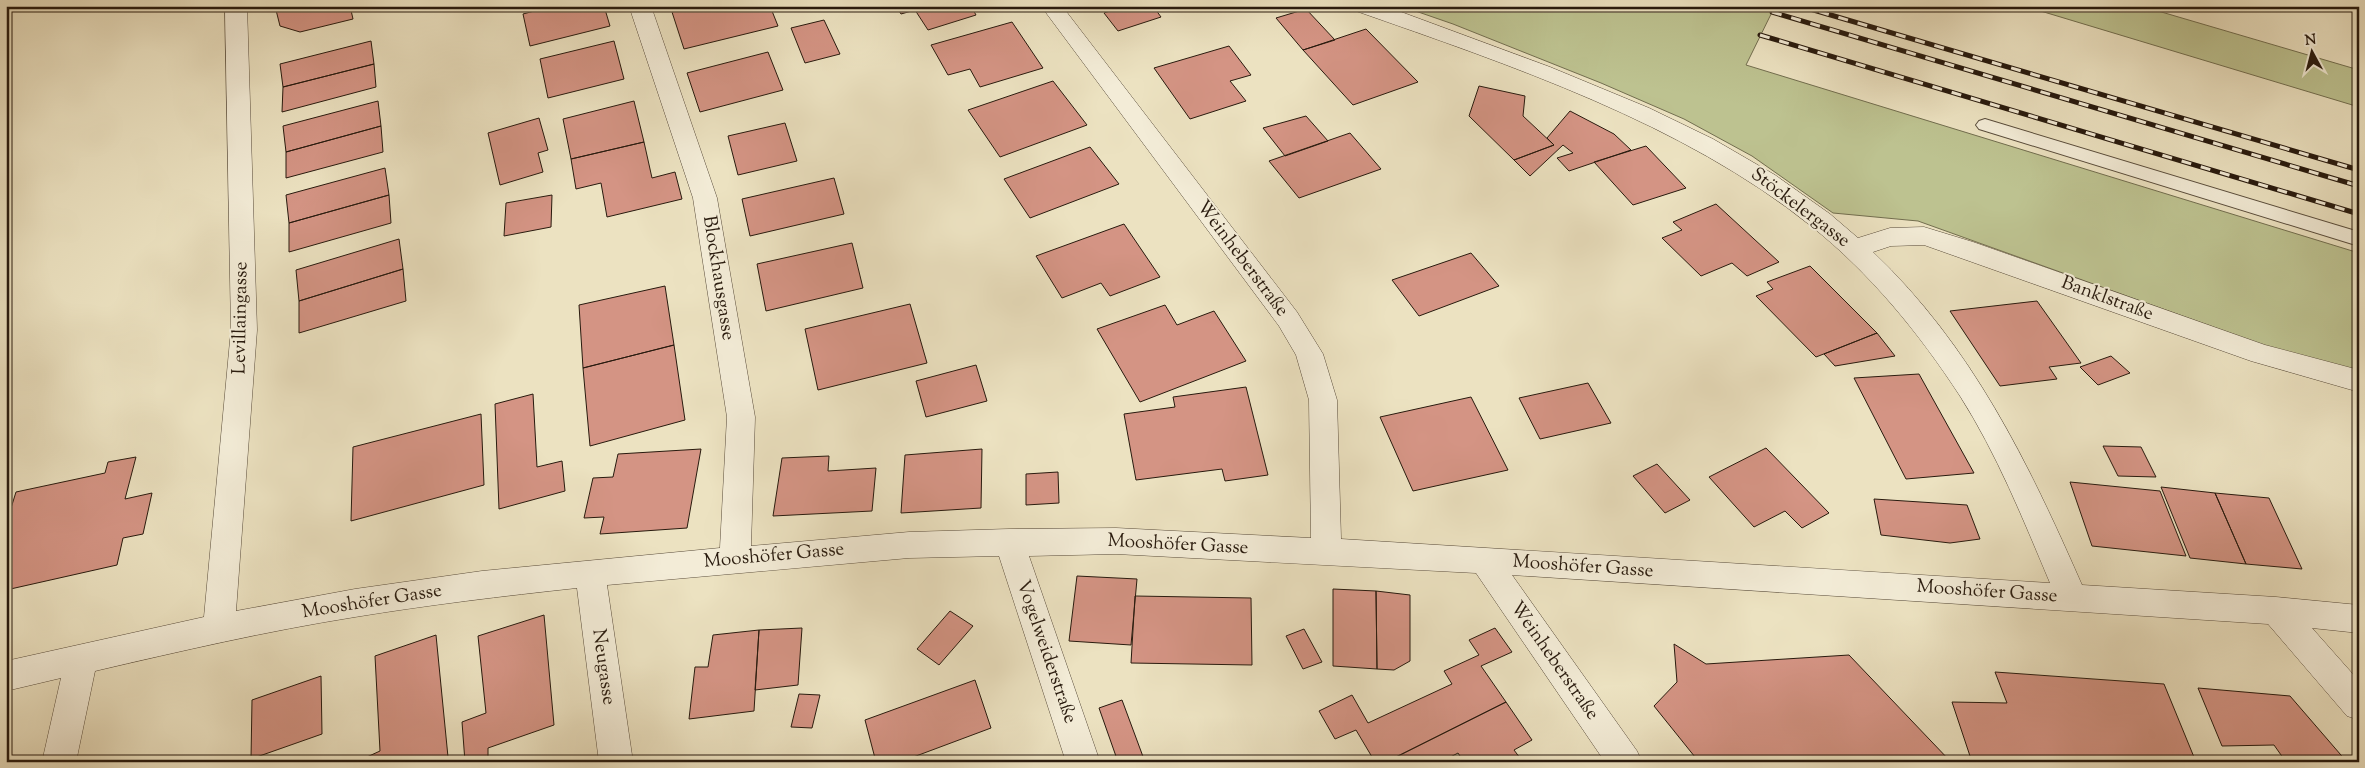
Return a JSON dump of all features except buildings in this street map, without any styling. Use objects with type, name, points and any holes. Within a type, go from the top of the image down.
[{"type":"street","name":"Levillaingasse","points":[[219,628],[244,330],[236,6]]},
{"type":"street","name":"Blockhausgasse","points":[[640,6],[705,198],[741,417],[735,560]]},
{"type":"street","name":"Weinheberstraße","points":[[1051,6],[1288,320],[1309,354],[1324,400],[1326,553]]},
{"type":"street","name":"Stöckelergasse","points":[[1364,6],[1449,35],[1593,92],[1674,127],[1740,163],[1799,202],[1854,249],[1920,320],[1970,390],[2015,468],[2072,598]]},
{"type":"street","name":"Banklstraße","points":[[1854,249],[1890,237],[1924,236],[1964,248],[2260,354],[2359,381]]},
{"type":"street","name":"Mooshöfer Gasse","points":[[6,676],[219,628],[355,602],[482,585],[590,573],[910,545],[1009,542],[1116,541],[1484,560],[2276,611],[2359,619]]},
{"type":"street","name":"Vogelweiderstraße","points":[[1009,542],[1083,762]]},
{"type":"street","name":"Weinheberstraße","points":[[1484,560],[1625,762]]},
{"type":"street","name":"Neugasse","points":[[590,573],[616,762]]},
{"type":"street","points":[[2276,611],[2359,705]]},
{"type":"street","points":[[60,762],[81,660]]},
{"type":"lane","points":[[1985,125],[2359,239]]},
{"type":"green space","points":[[1401,6],[1775,6],[1746,65],[2359,253],[2359,372],[2266,346],[1918,221],[1833,213],[1752,156],[1684,119],[1601,83],[1453,24]]},
{"type":"green space","points":[[2024,6],[2141,6],[2359,70],[2359,107]]},
{"type":"railway","points":[[1800,6],[2359,170]]},
{"type":"railway","points":[[1772,12],[2359,186]]},
{"type":"railway","points":[[1760,35],[2359,214]]}]
